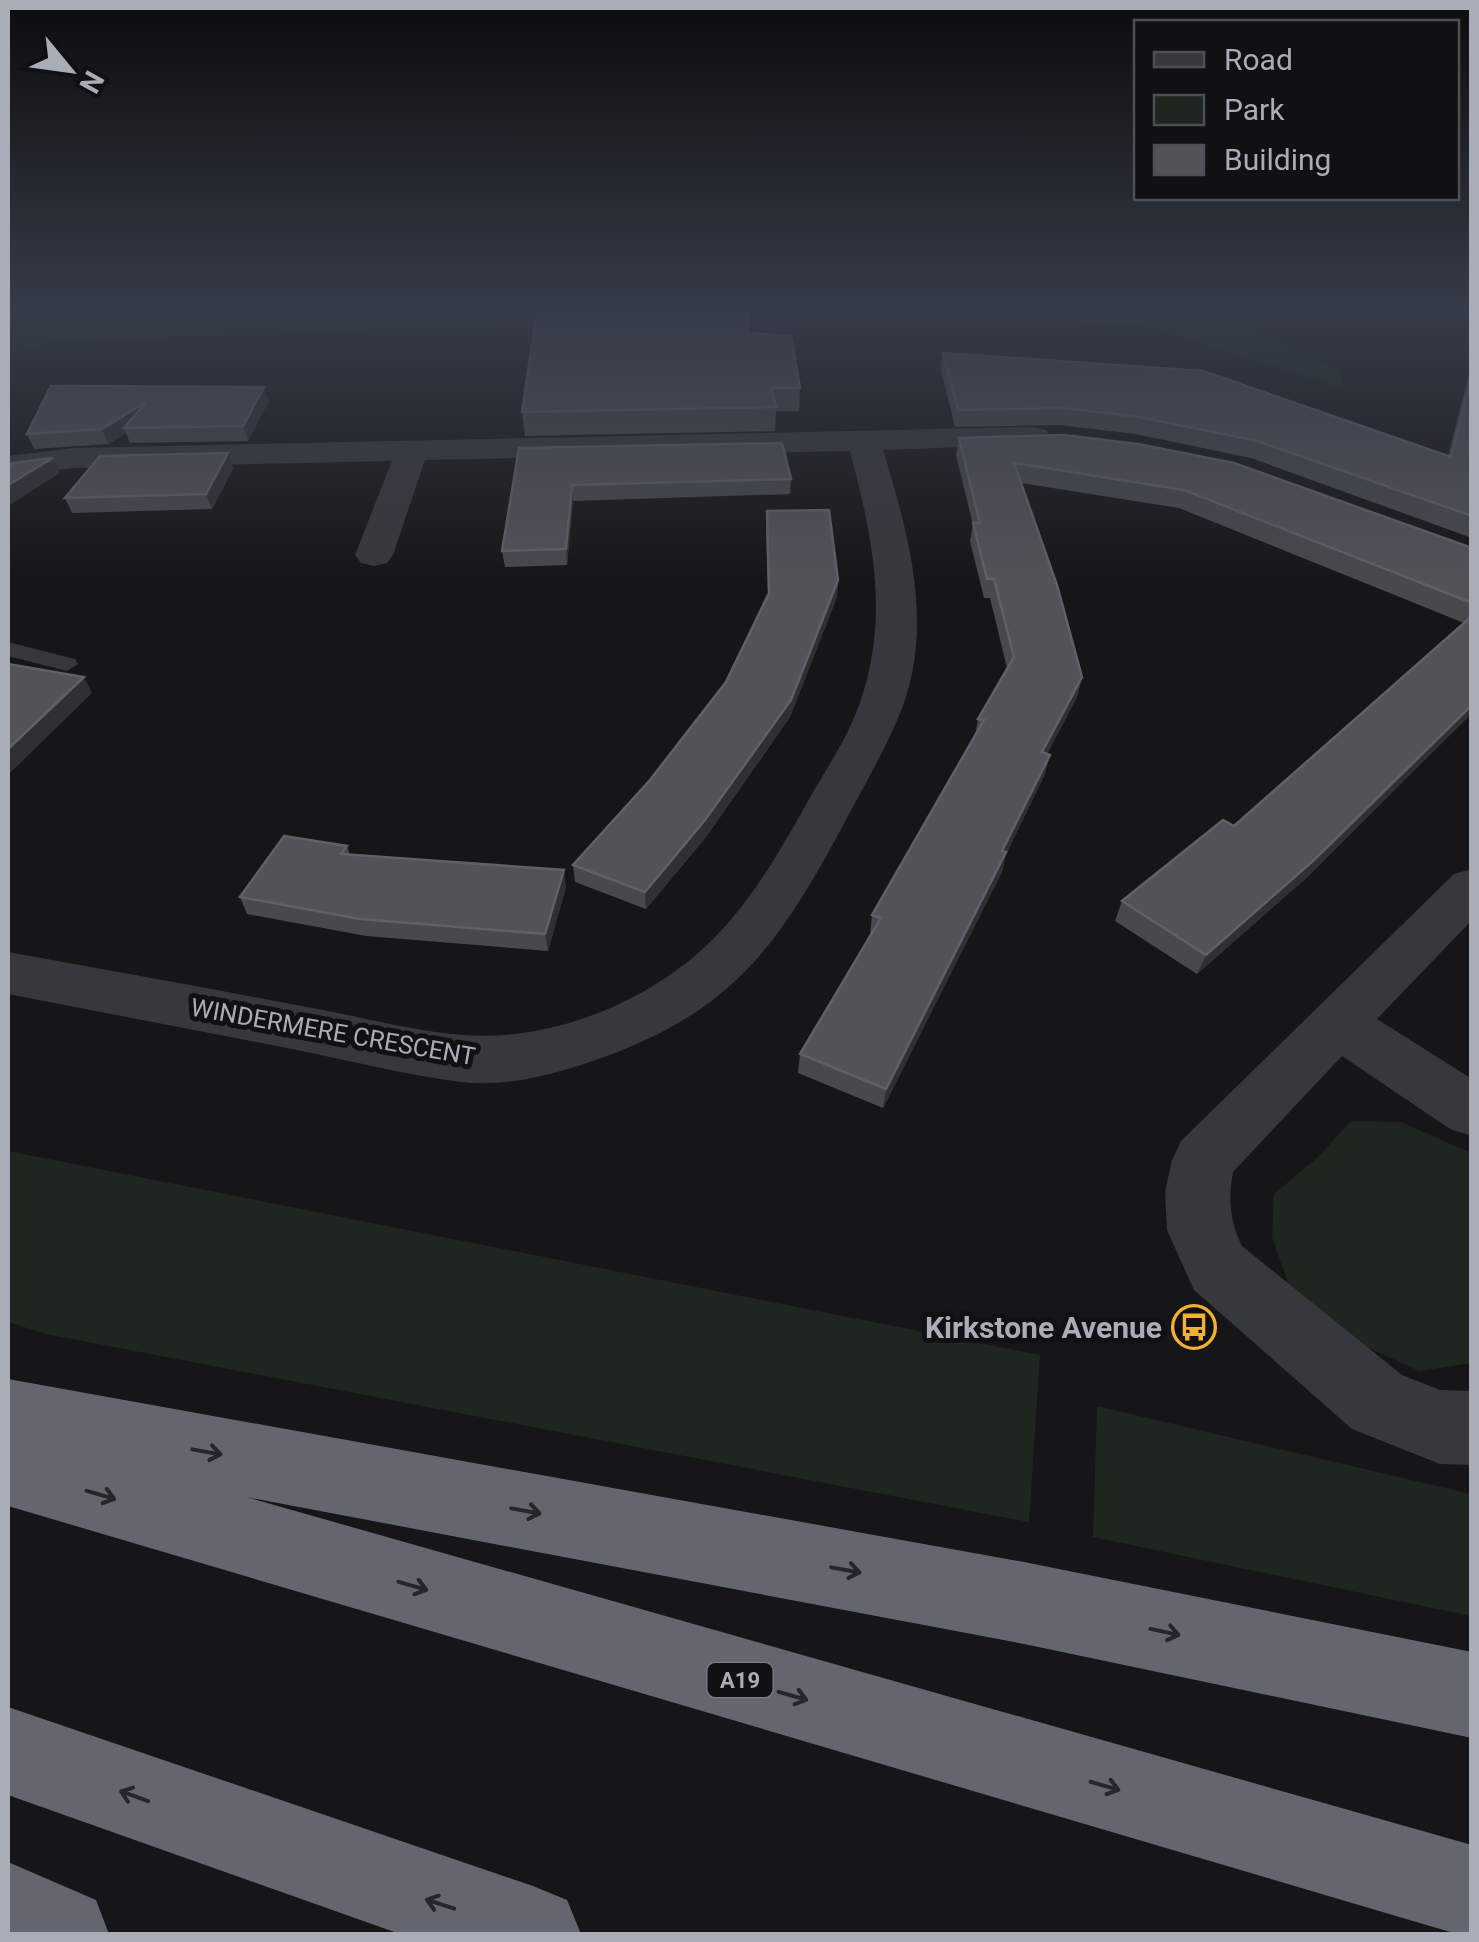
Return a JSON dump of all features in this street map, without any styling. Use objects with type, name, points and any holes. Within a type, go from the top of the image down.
[{"type":"highway","points":[[8,1416],[1005,1599],[1472,1695]]},
{"type":"highway","name":"A19","points":[[8,1468],[1472,1892]]},
{"type":"highway","points":[[8,1751],[533,1934]]},
{"type":"highway","points":[[8,1909],[62,1934]]},
{"type":"street","points":[[8,466],[73,458],[1060,439]]},
{"type":"street","name":"WINDERMERE CRESCENT","points":[[8,973],[464,1059],[528,1056],[592,1037],[673,998],[713,973],[753,929],[875,721],[888,689],[897,654],[897,560],[864,441]]},
{"type":"street","points":[[374,555],[412,451]]},
{"type":"street","points":[[1472,887],[1202,1160],[1197,1192],[1200,1230],[1218,1268],[1378,1403],[1440,1427],[1472,1428]]},
{"type":"street","points":[[1338,1024],[1472,1110]]},
{"type":"lane","points":[[8,649],[67,664]]},
{"type":"green space","points":[[1351,1121],[1401,1122],[1471,1153],[1471,1363],[1419,1371],[1337,1333],[1289,1286],[1272,1237],[1274,1194],[1317,1158]]},
{"type":"green space","points":[[8,1151],[1040,1355],[1029,1522],[46,1334],[8,1322]]},
{"type":"green space","points":[[1097,1406],[1471,1494],[1471,1616],[1093,1537]]},
{"type":"building","points":[[43,402],[256,402],[243,426],[124,428],[146,402],[102,429],[27,434]]},
{"type":"building","points":[[524,402],[775,402],[776,407],[522,412]]},
{"type":"building","points":[[956,402],[1291,402],[1451,457],[1465,402],[1472,402],[1472,516],[1257,441],[1139,417],[1064,408],[958,410]]},
{"type":"building","points":[[1064,435],[1138,444],[1234,463],[1472,548],[1472,603],[1184,490],[1014,463],[1057,585],[1082,677],[1042,752],[1050,755],[1002,851],[1006,852],[886,1089],[800,1054],[881,918],[872,915],[984,720],[978,719],[1014,657],[994,579],[987,579],[973,523],[980,523],[959,438]]},
{"type":"building","points":[[782,443],[791,479],[572,485],[566,549],[502,551],[519,448]]},
{"type":"building","points":[[228,453],[206,494],[65,498],[100,456]]},
{"type":"building","points":[[53,458],[8,485],[12,463]]},
{"type":"building","points":[[829,510],[838,580],[791,700],[705,820],[645,892],[573,865],[650,780],[726,682],[769,593],[767,511]]},
{"type":"building","points":[[1472,616],[1472,705],[1314,860],[1206,955],[1122,901],[1223,820],[1234,826]]},
{"type":"building","points":[[8,664],[84,677],[8,749]]},
{"type":"building","points":[[284,836],[347,846],[341,854],[564,870],[545,934],[360,919],[240,897]]},
{"type":"place","name":"Kirkstone Avenue","points":[[1194,1327]]}]
